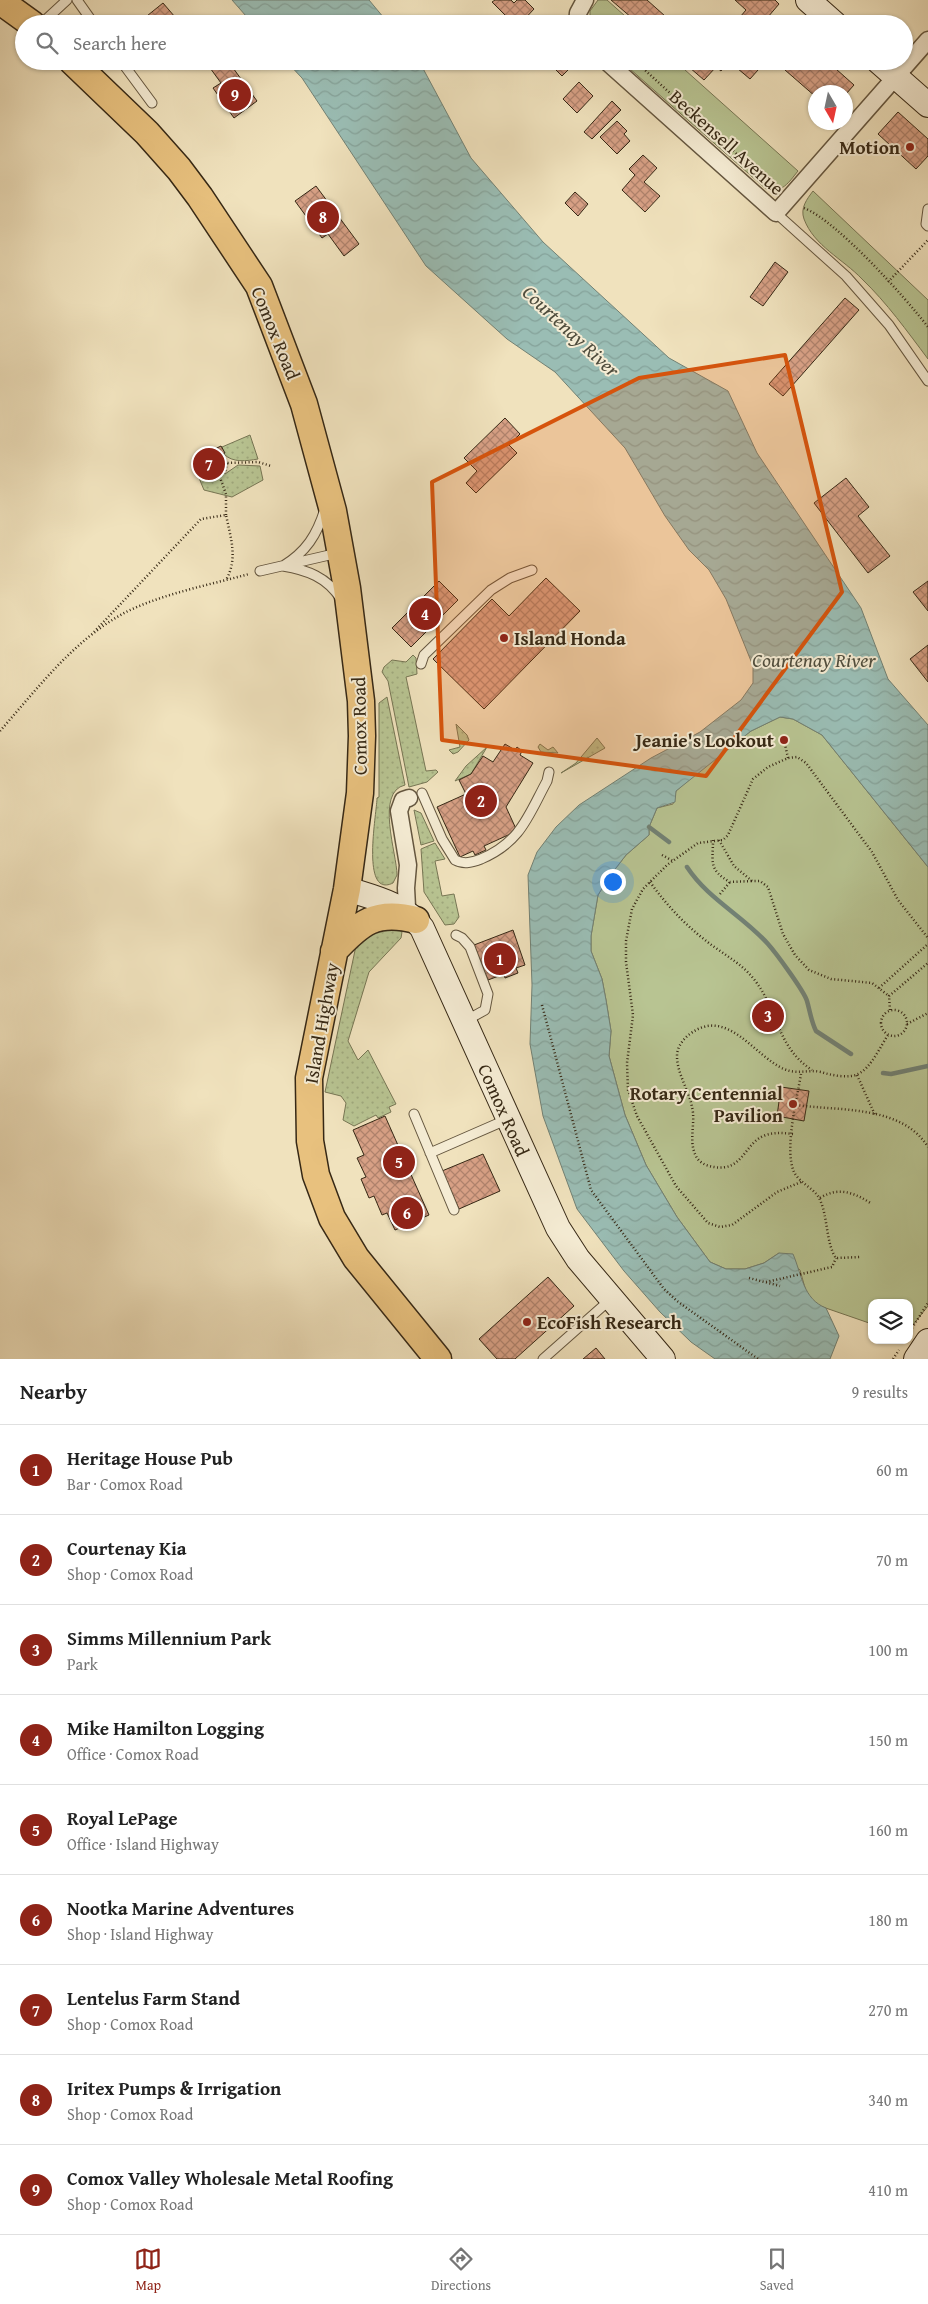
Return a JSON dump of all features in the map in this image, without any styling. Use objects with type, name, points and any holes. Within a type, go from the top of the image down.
[{"type":"main road","points":[[0,1],[19,15]]},
{"type":"main road","name":"Comox Road","points":[[81,70],[147,133],[179,169],[259,286],[304,404],[328,494],[340,552],[354,632],[361,700],[360,793],[347,889]]},
{"type":"main road","name":"Island Highway","points":[[347,889],[309,1078],[310,1141],[316,1175],[332,1218],[356,1258],[438,1359]]},
{"type":"main road","points":[[334,951],[354,929],[368,921],[394,916],[413,918]]},
{"type":"street","points":[[579,15],[581,6],[586,0]]},
{"type":"street","points":[[808,0],[826,15]]},
{"type":"street","points":[[913,58],[928,40]]},
{"type":"street","name":"Beckensell Avenue","points":[[616,70],[776,213]]},
{"type":"street","points":[[889,70],[928,105]]},
{"type":"street","points":[[776,213],[903,70]]},
{"type":"street","points":[[413,918],[407,907],[408,865],[399,811],[403,800],[416,795]]},
{"type":"street","points":[[347,889],[396,906],[413,918]]},
{"type":"street","name":"Comox Road","points":[[413,918],[427,937],[558,1228],[578,1259],[663,1359]]},
{"type":"street","points":[[916,1359],[928,1342]]},
{"type":"lane","points":[[51,15],[67,0]]},
{"type":"lane","points":[[77,0],[88,15]]},
{"type":"lane","points":[[128,70],[152,103]]},
{"type":"lane","points":[[928,209],[926,224],[928,226]]},
{"type":"lane","points":[[776,213],[846,276],[889,325],[928,381]]},
{"type":"lane","points":[[283,566],[297,557],[318,530],[328,494]]},
{"type":"lane","points":[[260,571],[340,552]]},
{"type":"lane","points":[[283,566],[313,573],[326,582],[344,605],[354,632]]},
{"type":"lane","points":[[421,664],[424,655],[491,590],[510,578],[532,570]]},
{"type":"lane","points":[[416,795],[455,860],[469,863],[494,854],[517,835],[547,781],[549,772]]},
{"type":"lane","points":[[456,935],[462,938],[470,947],[488,994],[486,1010],[464,1021]]},
{"type":"lane","points":[[414,1114],[454,1210]]},
{"type":"lane","points":[[430,1153],[508,1119]]},
{"type":"lane","points":[[543,1359],[612,1298]]},
{"type":"path","points":[[645,70],[776,190]]},
{"type":"path","points":[[804,208],[816,213],[835,230],[888,282],[928,327]]},
{"type":"path","points":[[888,282],[928,240]]},
{"type":"path","points":[[222,459],[227,463],[258,462],[271,466]]},
{"type":"path","points":[[226,580],[232,568],[234,558],[226,516],[226,494],[219,475],[225,472],[227,463]]},
{"type":"path","points":[[0,731],[61,662],[89,637],[201,519],[226,516]]},
{"type":"path","points":[[89,637],[128,611],[167,596],[260,571]]},
{"type":"path","points":[[784,740],[788,758]]},
{"type":"path","points":[[801,1182],[777,1192],[732,1225],[720,1228],[708,1223],[676,1186],[645,1131],[628,1090],[626,1063],[633,1015],[626,962],[626,940],[632,909],[642,889],[698,843],[723,840],[735,822],[753,779],[768,767],[788,758],[797,757],[806,763],[872,852],[898,900],[928,938]]},
{"type":"path","points":[[713,840],[711,862],[714,868],[730,882],[760,881],[768,887],[783,934],[795,955],[809,970],[831,979],[872,984],[889,996],[890,1010]]},
{"type":"path","points":[[719,840],[734,866],[752,881]]},
{"type":"path","points":[[662,855],[674,861]]},
{"type":"path","points":[[650,882],[680,919],[753,978],[768,1003],[787,1046],[802,1064],[813,1070],[829,1074],[857,1075],[870,1061],[888,1035]]},
{"type":"path","points":[[720,894],[730,882]]},
{"type":"path","points":[[879,988],[928,944]]},
{"type":"path","points":[[889,996],[928,963]]},
{"type":"path","points":[[542,1005],[591,1190],[664,1289],[677,1301],[758,1359]]},
{"type":"path","points":[[888,1035],[880,1025],[881,1018],[890,1010],[897,1009],[903,1012],[907,1024]]},
{"type":"path","points":[[888,1035],[901,1035],[907,1024],[928,1013]]},
{"type":"path","points":[[793,1134],[776,1133],[765,1135],[753,1144],[741,1160],[733,1165],[717,1168],[705,1165],[697,1158],[692,1147],[692,1106],[680,1074],[678,1052],[685,1038],[694,1031],[706,1026],[718,1026],[736,1034],[784,1069],[801,1074],[813,1070]]},
{"type":"path","points":[[801,1074],[793,1134],[792,1166],[801,1182],[820,1198],[829,1232],[831,1252],[836,1258]]},
{"type":"path","points":[[857,1075],[875,1115]]},
{"type":"path","points":[[796,1105],[875,1115],[901,1122],[914,1131],[928,1147]]},
{"type":"path","points":[[820,1198],[834,1192],[844,1191],[872,1204]]},
{"type":"path","points":[[836,1258],[861,1257]]},
{"type":"path","points":[[766,1282],[832,1267],[836,1258]]},
{"type":"path","points":[[749,1278],[780,1286]]},
{"type":"path","points":[[913,1326],[928,1303]]},
{"type":"highlighted area","points":[[785,355],[842,592],[706,776],[442,740],[432,482],[639,378]]},
{"type":"green space","points":[[598,0],[607,0],[624,15],[590,15],[590,11]]},
{"type":"green space","points":[[631,70],[685,70],[798,171],[785,186],[776,190],[766,189]]},
{"type":"green space","points":[[813,191],[928,300],[928,359],[871,288],[822,245],[809,229],[804,219],[803,211],[806,200]]},
{"type":"green space","points":[[250,435],[258,459],[235,460],[224,454],[222,447]]},
{"type":"green space","points":[[238,465],[260,466],[263,480],[232,497],[204,490],[199,478],[223,469],[225,474]]},
{"type":"green space","points":[[413,655],[416,658],[417,674],[406,677],[426,771],[436,770],[438,772],[427,782],[409,787],[388,681],[382,672],[384,667],[392,660],[406,662]]},
{"type":"green space","points":[[387,697],[405,785],[396,790],[391,799],[389,811],[397,875],[393,883],[383,885],[377,878],[373,867],[373,835],[377,798],[379,797],[379,703]]},
{"type":"green space","points":[[780,717],[793,719],[822,735],[928,867],[928,1306],[913,1325],[913,1299],[868,1299],[868,1323],[817,1305],[807,1295],[800,1270],[779,1253],[764,1263],[745,1269],[726,1269],[710,1262],[677,1217],[646,1165],[625,1115],[609,1056],[611,1031],[602,979],[591,951],[591,936],[598,895],[626,855],[649,835],[649,827],[657,808],[673,804],[676,791],[706,765],[751,731]]},
{"type":"green space","points":[[456,724],[467,735],[469,740],[458,752],[453,754],[449,750],[460,747]]},
{"type":"green space","points":[[597,738],[605,748],[561,773],[576,763]]},
{"type":"green space","points":[[540,744],[548,750],[553,747],[558,753],[541,752],[538,747]]},
{"type":"green space","points":[[487,747],[471,774],[455,781],[466,766]]},
{"type":"green space","points":[[414,810],[421,813],[434,841],[421,845]]},
{"type":"green space","points":[[435,843],[445,859],[435,861],[442,896],[454,894],[459,917],[454,924],[445,925],[424,892],[421,849]]},
{"type":"green space","points":[[396,928],[402,932],[401,938],[369,972],[348,1041],[358,1060],[368,1050],[396,1104],[389,1107],[391,1112],[378,1118],[376,1115],[354,1126],[343,1120],[346,1103],[341,1096],[325,1092],[357,941],[369,929]]},
{"type":"water","points":[[232,0],[369,0],[382,15],[245,15]]},
{"type":"water","name":"Courtenay River","points":[[294,70],[424,70],[471,158],[543,242],[669,358],[728,391],[757,453],[861,608],[888,679],[928,725],[928,867],[822,735],[793,719],[780,717],[751,731],[676,791],[675,802],[657,808],[649,827],[649,835],[626,855],[598,895],[591,936],[591,951],[602,979],[611,1031],[609,1056],[625,1115],[646,1165],[677,1217],[710,1262],[726,1269],[745,1269],[764,1263],[779,1253],[793,1254],[804,1286],[812,1299],[826,1308],[839,1336],[830,1359],[715,1359],[691,1342],[660,1312],[624,1271],[577,1209],[543,1116],[530,1044],[532,985],[528,875],[537,852],[556,827],[579,805],[651,758],[700,732],[741,700],[753,683],[753,666],[726,599],[709,570],[689,550],[665,516],[625,448],[555,372],[507,339],[426,266],[302,78]]},
{"type":"building","points":[[495,0],[511,0],[514,3],[517,0],[525,0],[534,9],[528,15],[505,15],[492,2]]},
{"type":"building","points":[[611,0],[647,0],[664,15],[628,15]]},
{"type":"building","points":[[735,0],[775,0],[779,4],[770,15],[742,15],[746,10]]},
{"type":"building","points":[[163,3],[173,15],[148,15]]},
{"type":"building","points":[[212,70],[235,70],[257,101],[234,118],[213,88],[221,83]]},
{"type":"building","points":[[556,70],[568,70],[562,76]]},
{"type":"building","points":[[692,70],[713,70],[704,80]]},
{"type":"building","points":[[739,70],[758,70],[750,79]]},
{"type":"building","points":[[785,70],[837,70],[854,85],[808,85],[808,90]]},
{"type":"building","points":[[579,82],[593,96],[577,113],[563,99]]},
{"type":"building","points":[[612,101],[621,110],[592,139],[584,132]]},
{"type":"building","name":"Motion","points":[[898,112],[928,139],[928,156],[916,169],[878,134]]},
{"type":"building","points":[[617,121],[627,131],[624,134],[630,141],[617,154],[600,137]]},
{"type":"building","points":[[643,155],[657,168],[644,182],[660,196],[645,212],[622,190],[635,175],[629,169]]},
{"type":"building","points":[[316,186],[359,244],[344,256],[328,234],[322,238],[295,201]]},
{"type":"building","points":[[575,192],[588,204],[578,216],[565,203]]},
{"type":"building","points":[[775,262],[788,272],[763,306],[750,297]]},
{"type":"building","points":[[845,298],[859,310],[783,396],[769,384]]},
{"type":"building","points":[[505,418],[520,434],[509,445],[517,453],[476,493],[466,483],[477,471],[464,458]]},
{"type":"building","points":[[221,446],[225,453],[217,456],[223,469],[207,476],[203,464],[197,467],[194,459]]},
{"type":"building","points":[[846,478],[869,507],[858,516],[890,556],[868,573],[814,503]]},
{"type":"building","name":"Island Honda","points":[[546,578],[580,611],[484,709],[433,659],[492,599],[509,616]]},
{"type":"building","points":[[439,581],[458,600],[411,647],[392,628]]},
{"type":"building","points":[[928,581],[928,611],[913,592]]},
{"type":"building","points":[[928,645],[928,682],[910,659]]},
{"type":"building","points":[[505,744],[515,750],[517,747],[522,751],[520,755],[533,763],[506,807],[517,831],[484,846],[486,850],[475,855],[473,851],[460,857],[437,807],[466,794],[459,780],[471,774],[483,756],[493,762]]},
{"type":"building","points":[[513,930],[525,965],[516,968],[518,973],[505,978],[504,974],[488,980],[475,953],[477,952],[474,945]]},
{"type":"building","name":"Rotary Centennial Pavilion","points":[[781,1087],[809,1091],[804,1121],[777,1116]]},
{"type":"building","points":[[385,1116],[429,1215],[395,1230],[387,1213],[382,1215],[374,1196],[369,1198],[361,1179],[366,1177],[357,1158],[364,1155],[353,1130]]},
{"type":"building","points":[[483,1154],[500,1191],[459,1209],[442,1171]]},
{"type":"building","name":"EcoFish Research","points":[[548,1277],[574,1306],[515,1359],[497,1359],[479,1339]]},
{"type":"building","points":[[596,1348],[605,1359],[583,1359]]},
{"type":"waterway","points":[[649,827],[669,842]]},
{"type":"waterway","points":[[687,867],[715,898],[747,924],[772,949],[805,996],[816,1031],[851,1054]]},
{"type":"waterway","points":[[883,1073],[891,1074],[928,1066]]},
{"type":"place","name":"Comox Valley Wholesale Metal Roofing","points":[[235,95]]},
{"type":"place","name":"Motion","points":[[910,147]]},
{"type":"place","name":"Iritex Pumps & Irrigation","points":[[323,217]]},
{"type":"place","name":"Lentelus Farm Stand","points":[[209,464]]},
{"type":"place","name":"Mike Hamilton Logging","points":[[425,614]]},
{"type":"place","name":"Island Honda","points":[[504,638]]},
{"type":"place","name":"Jeanie's Lookout","points":[[784,740]]},
{"type":"place","name":"Courtenay Kia","points":[[481,801]]},
{"type":"place","name":"Heritage House Pub","points":[[500,959]]},
{"type":"place","name":"Simms Millennium Park","points":[[768,1016]]},
{"type":"place","name":"Rotary Centennial Pavilion","points":[[793,1104]]},
{"type":"place","name":"Royal LePage","points":[[399,1162]]},
{"type":"place","name":"Nootka Marine Adventures","points":[[407,1213]]},
{"type":"place","name":"EcoFish Research","points":[[527,1322]]}]
